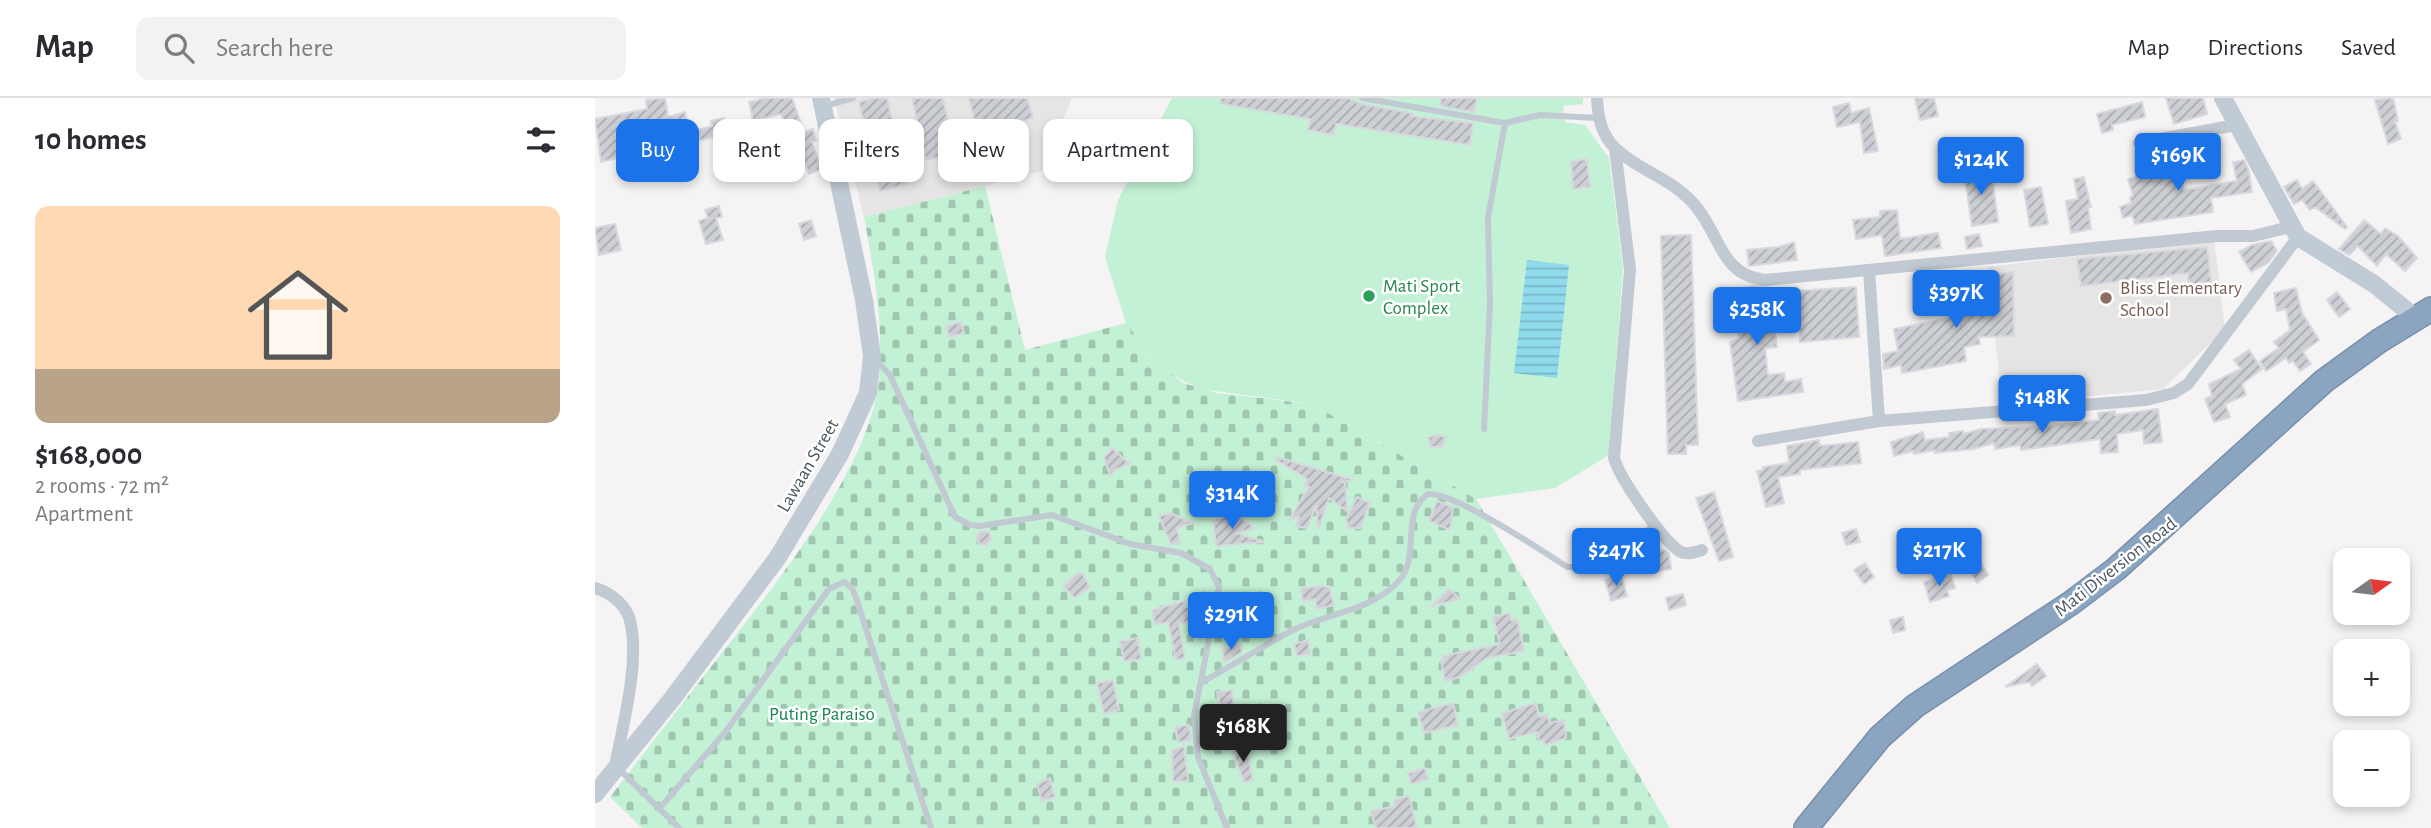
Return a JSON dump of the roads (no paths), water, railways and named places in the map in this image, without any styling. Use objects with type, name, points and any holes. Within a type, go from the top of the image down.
[{"type":"highway","name":"Mati Diversion Road","points":[[1806,828],[1880,737],[1915,706],[2071,603],[2116,569],[2324,381],[2379,341],[2424,314]]},
{"type":"street","points":[[1597,98],[1598,118],[1604,134],[1615,148],[1678,187],[1699,210],[1729,262],[1738,272],[1750,278],[1765,280],[2217,236],[2294,232]]},
{"type":"street","points":[[2223,98],[2294,232],[2424,314]]},
{"type":"street","name":"Lawaan Street","points":[[595,794],[672,699],[778,557],[857,420],[868,393],[872,356],[865,300],[822,102]]},
{"type":"street","points":[[2139,143],[2236,125]]},
{"type":"street","points":[[1615,148],[1630,270],[1614,458],[1618,472],[1653,522],[1680,551],[1695,553],[1702,550]]},
{"type":"street","points":[[1758,441],[1878,422],[2146,400],[2174,393],[2188,384],[2294,232]]},
{"type":"street","points":[[1869,270],[1878,422]]},
{"type":"street","points":[[595,588],[609,592],[624,608],[631,624],[632,657],[615,766]]},
{"type":"lane","points":[[822,102],[853,98]]},
{"type":"lane","points":[[1362,98],[1506,123],[1540,116],[1598,118]]},
{"type":"lane","points":[[1484,429],[1490,304],[1488,218],[1506,123]]},
{"type":"lane","points":[[872,356],[890,375],[955,517],[962,522],[987,526],[1052,515],[1130,544],[1181,553],[1210,569],[1219,587],[1194,716],[1198,757],[1227,828]]},
{"type":"lane","points":[[1202,682],[1292,631],[1370,604],[1386,593],[1401,579],[1412,556],[1413,517],[1420,500],[1428,494],[1452,499],[1474,510],[1567,567],[1582,568],[1616,558],[1646,536],[1653,522]]},
{"type":"lane","points":[[659,808],[726,731],[829,589],[843,582],[852,588],[856,598],[931,828]]},
{"type":"lane","points":[[615,766],[679,828]]},
{"type":"water","points":[[1527,260],[1569,265],[1557,378],[1514,373]]},
{"type":"place","name":"Mati Sport Complex","points":[[1369,296]]},
{"type":"place","name":"Bliss Elementary School","points":[[2106,298]]},
{"type":"park label","name":"Puting Paraiso","points":[[822,713]]}]
